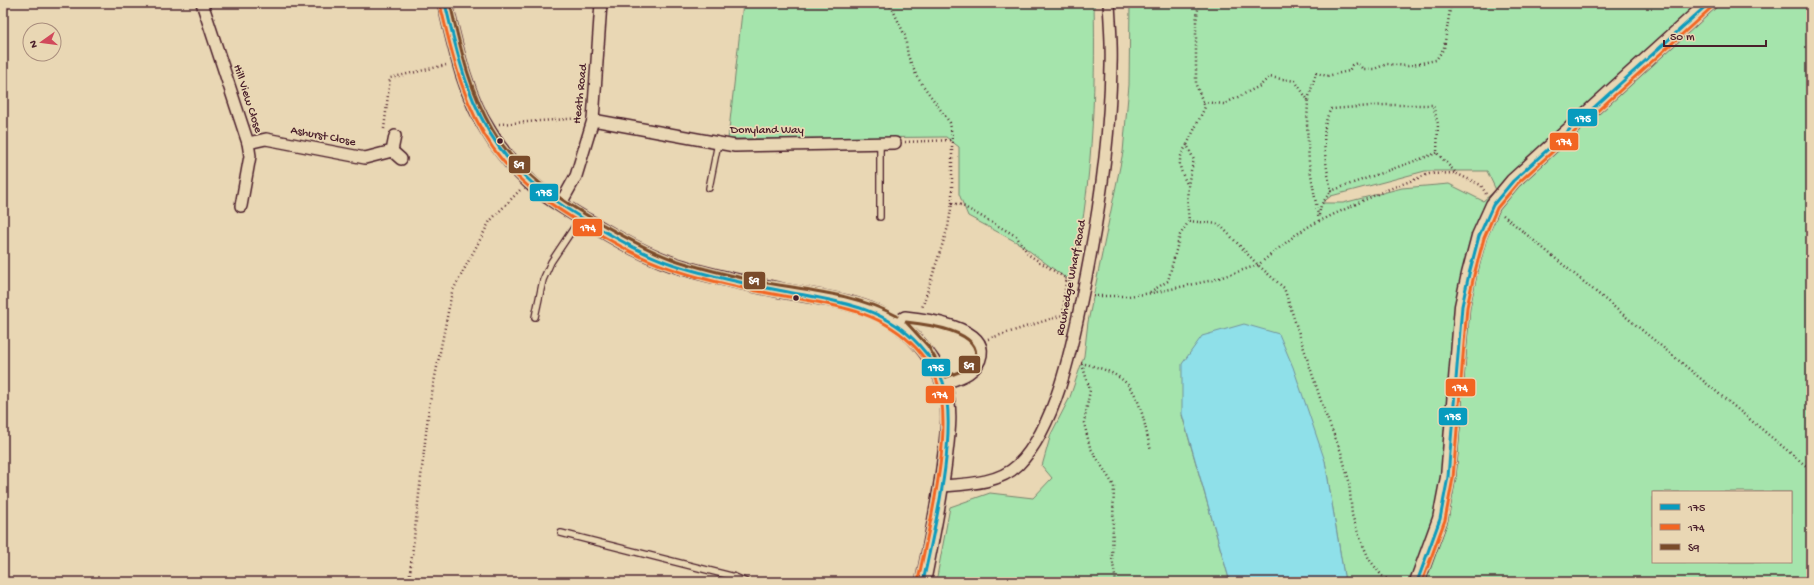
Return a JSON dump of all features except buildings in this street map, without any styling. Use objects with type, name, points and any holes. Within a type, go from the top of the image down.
[{"type":"street","name":"Hill View Close","points":[[202,3],[248,143],[250,156],[241,206]]},
{"type":"street","points":[[445,3],[460,61],[475,106],[485,126],[508,160],[529,181],[560,205],[631,246],[683,268],[753,285],[868,308],[897,322],[917,340],[932,359],[944,383],[948,402],[949,430],[941,486],[923,582]]},
{"type":"street","name":"Heath Road","points":[[560,205],[576,176],[594,119],[601,3]]},
{"type":"street","name":"Rowhedge Wharf Road","points":[[941,486],[973,483],[998,478],[1018,465],[1032,446],[1045,424],[1069,360],[1099,209],[1108,127],[1111,66],[1109,3]]},
{"type":"street","points":[[1417,582],[1440,518],[1448,477],[1462,306],[1479,236],[1493,205],[1513,181],[1710,3]]},
{"type":"street","name":"Donyland Way","points":[[594,119],[735,146],[894,143]]},
{"type":"street","points":[[395,136],[392,151],[401,159]]},
{"type":"street","name":"Ashurst Close","points":[[248,143],[266,139],[366,158],[392,151]]},
{"type":"street","points":[[897,322],[905,316],[954,326],[972,335],[978,342],[982,350],[974,370],[944,383]]},
{"type":"lane","points":[[709,188],[718,143]]},
{"type":"lane","points":[[880,143],[880,217]]},
{"type":"lane","points":[[535,317],[545,274],[551,262],[581,217]]},
{"type":"lane","points":[[560,533],[735,577],[746,582]]},
{"type":"path","points":[[888,3],[893,10],[905,36],[908,56],[917,77],[950,124],[952,140],[952,203],[948,227],[919,318]]},
{"type":"path","points":[[1188,185],[1181,171],[1180,156],[1187,145],[1205,107],[1196,85],[1196,22],[1199,3]]},
{"type":"path","points":[[1319,222],[1309,163],[1307,124],[1308,100],[1316,73],[1327,76],[1349,71],[1352,65],[1357,63],[1363,69],[1374,68],[1387,64],[1408,66],[1436,60],[1444,48],[1451,3]]},
{"type":"path","points":[[395,136],[384,130],[390,78],[460,61]]},
{"type":"path","points":[[1203,102],[1224,104],[1260,86],[1269,77],[1295,81],[1308,100]]},
{"type":"path","points":[[1331,191],[1324,151],[1326,117],[1331,109],[1385,105],[1433,104],[1438,124],[1437,153],[1455,173],[1481,185],[1493,205],[1522,231],[1811,470]]},
{"type":"path","points":[[485,126],[594,119]]},
{"type":"path","points":[[894,143],[952,140]]},
{"type":"path","points":[[1148,293],[1168,281],[1180,234],[1189,221],[1187,201],[1188,185],[1194,160],[1187,145]]},
{"type":"path","points":[[1318,217],[1321,205],[1331,191],[1437,153]]},
{"type":"path","points":[[952,203],[961,204],[1016,236],[1029,255],[1083,290],[1128,296],[1213,280],[1258,265],[1294,236],[1319,222],[1384,191],[1428,174],[1455,173]]},
{"type":"path","points":[[409,582],[429,407],[452,292],[490,221],[529,181]]},
{"type":"path","points":[[1189,221],[1219,224],[1258,265],[1284,288],[1325,413],[1349,480],[1352,515],[1358,533],[1369,559],[1382,576],[1392,582]]},
{"type":"path","points":[[1066,278],[1083,290]]},
{"type":"path","points":[[978,342],[1063,314],[1066,278]]},
{"type":"path","points":[[1069,360],[1112,372],[1130,386],[1136,394],[1151,451]]},
{"type":"path","points":[[1082,364],[1090,390],[1084,423],[1090,447],[1114,486],[1112,558],[1116,582]]},
{"type":"green space","points":[[743,3],[1094,3],[1094,73],[1091,144],[1084,214],[1071,282],[1020,244],[968,216],[959,194],[959,147],[946,137],[728,139]]},
{"type":"green space","points":[[1130,3],[1811,3],[1811,582],[1345,582],[1325,461],[1182,415],[1230,582],[936,582],[950,507],[990,493],[1033,498],[1052,478],[1042,466],[1051,434],[1070,397],[1084,356],[1088,322],[1123,152],[1129,85]],"holes":[[[1425,171],[1487,171],[1496,190],[1483,201],[1449,184],[1402,188],[1343,203],[1322,203],[1331,196]]]},
{"type":"water","points":[[1244,324],[1279,334],[1293,367],[1325,461],[1345,582],[1230,582],[1182,414],[1182,364],[1202,336]]},
{"type":"transit line","name":"175","points":[[445,3],[459,59],[471,96],[488,131],[509,160],[543,192],[583,219],[652,256],[699,272],[755,286],[839,302],[873,313],[890,321],[905,332],[926,353],[936,367],[943,382],[947,403],[948,427],[947,453],[943,481],[923,582]]},
{"type":"transit line","name":"S9","points":[[450,3],[466,68],[477,99],[492,129],[513,158],[526,171],[539,183],[568,204],[617,233],[672,259],[751,280],[844,297],[880,308],[897,316]]},
{"type":"transit line","name":"175","points":[[1417,582],[1440,519],[1448,477],[1462,306],[1479,236],[1493,205],[1513,181],[1709,3]]},
{"type":"transit line","name":"174","points":[[440,4],[454,60],[466,97],[483,132],[503,161],[539,195],[612,241],[640,256],[683,273],[726,284],[838,306],[872,317],[888,325],[902,335],[926,360],[937,381],[942,401],[943,425],[942,452],[938,480],[918,581]]},
{"type":"transit line","name":"174","points":[[1422,582],[1445,520],[1453,478],[1467,307],[1484,238],[1497,208],[1517,184],[1712,7]]},
{"type":"transit line","name":"S9","points":[[906,322],[938,327],[962,336],[970,342],[975,349],[975,359],[964,370],[946,377],[928,346],[906,322]]}]
